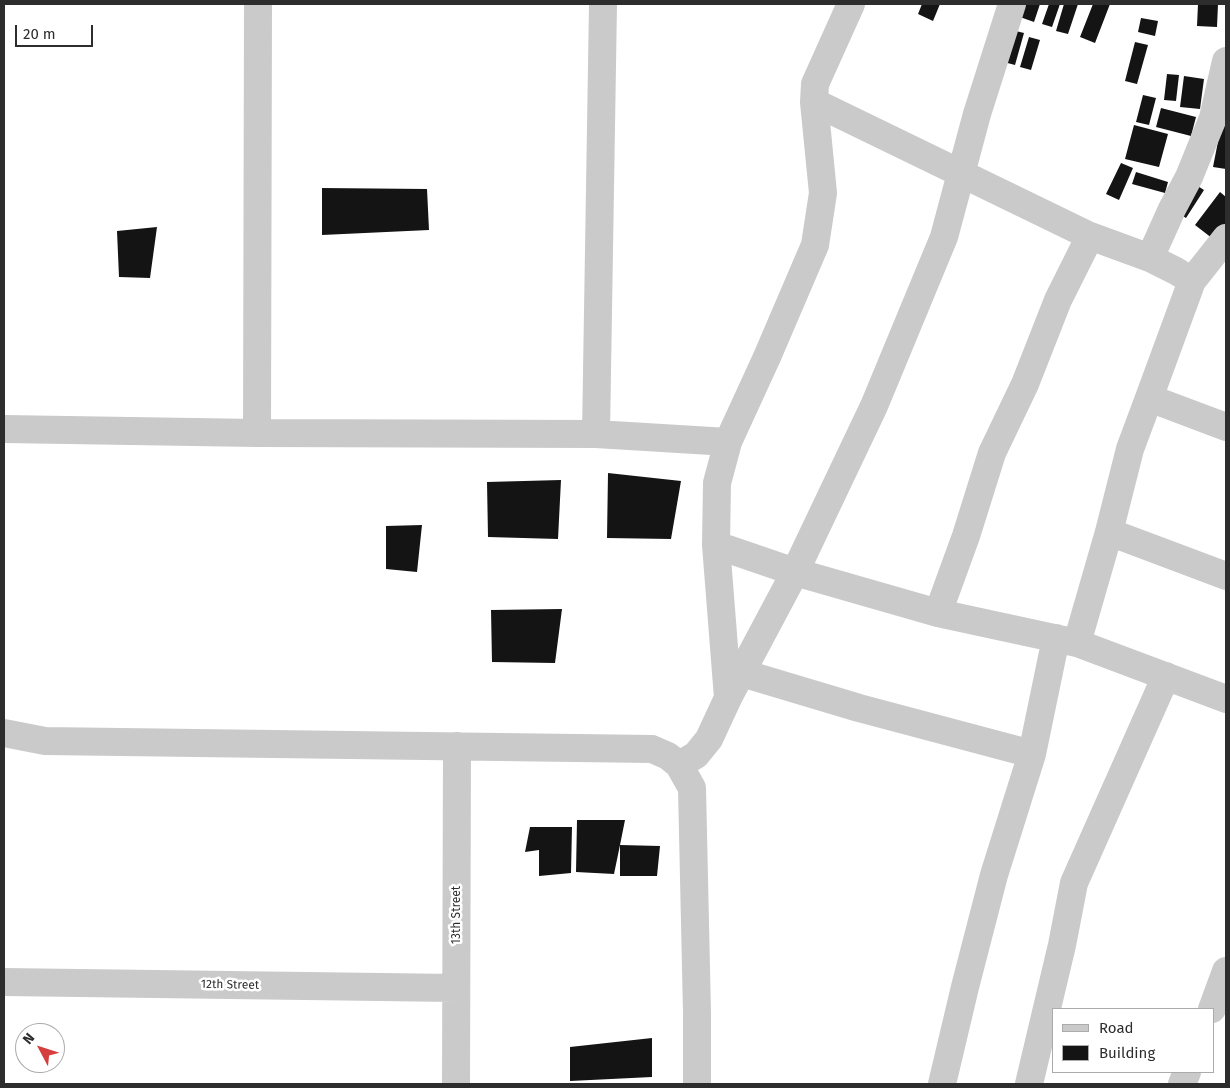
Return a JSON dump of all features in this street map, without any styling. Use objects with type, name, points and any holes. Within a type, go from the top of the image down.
[{"type":"street","points":[[258,4],[258,433]]},
{"type":"street","points":[[596,434],[603,4]]},
{"type":"street","points":[[728,698],[716,545],[717,483],[728,442],[815,245],[823,192],[814,102],[815,84],[851,4]]},
{"type":"street","points":[[680,765],[696,755],[709,739],[728,698],[795,572],[874,406],[944,237],[977,114],[1012,4]]},
{"type":"street","points":[[1150,258],[1189,177],[1213,118],[1226,61]]},
{"type":"street","points":[[814,102],[1090,236],[1150,258],[1192,281]]},
{"type":"street","points":[[938,612],[966,536],[992,453],[1025,384],[1058,300],[1090,236]]},
{"type":"street","points":[[944,1084],[965,987],[994,875],[1067,641],[1109,532],[1130,449],[1192,281],[1226,238]]},
{"type":"street","points":[[1149,398],[1226,427]]},
{"type":"street","points":[[4,429],[258,433],[596,434],[728,442]]},
{"type":"street","points":[[1109,532],[1226,576]]},
{"type":"street","points":[[716,545],[795,572],[938,612],[1067,641],[1226,699]]},
{"type":"street","points":[[742,673],[859,708],[1032,754]]},
{"type":"street","points":[[1029,1084],[1062,945],[1074,883],[1166,676]]},
{"type":"street","points":[[4,733],[45,741],[652,749],[668,756],[680,765],[692,788],[697,1084]]},
{"type":"street","name":"13th Street","points":[[456,1084],[457,746]]},
{"type":"street","points":[[1212,1008],[1226,971]]},
{"type":"street","name":"12th Street","points":[[4,982],[456,988]]},
{"type":"building","points":[[922,4],[940,4],[933,21],[918,14]]},
{"type":"building","points":[[1022,4],[1040,4],[1034,22],[1017,16]]},
{"type":"building","points":[[1049,4],[1060,4],[1052,27],[1042,24]]},
{"type":"building","points":[[1064,4],[1078,4],[1068,34],[1056,31]]},
{"type":"building","points":[[1093,4],[1110,4],[1095,43],[1080,37]]},
{"type":"building","points":[[1198,4],[1218,4],[1217,27],[1197,26]]},
{"type":"building","points":[[1141,18],[1158,21],[1155,36],[1138,32]]},
{"type":"building","points":[[1008,29],[1024,33],[1015,65],[1000,61]]},
{"type":"building","points":[[1029,37],[1040,40],[1031,70],[1020,67]]},
{"type":"building","points":[[1135,42],[1148,45],[1137,84],[1125,81]]},
{"type":"building","points":[[1167,74],[1179,75],[1176,101],[1164,100]]},
{"type":"building","points":[[1184,76],[1204,79],[1200,109],[1180,107]]},
{"type":"building","points":[[1143,95],[1156,98],[1149,125],[1136,122]]},
{"type":"building","points":[[1161,108],[1196,117],[1191,136],[1156,127]]},
{"type":"building","points":[[1223,116],[1226,117],[1226,169],[1213,167]]},
{"type":"building","points":[[1134,125],[1168,134],[1159,167],[1125,159]]},
{"type":"building","points":[[1121,163],[1133,168],[1119,200],[1106,194]]},
{"type":"building","points":[[1136,172],[1168,182],[1165,193],[1132,184]]},
{"type":"building","points":[[1193,183],[1204,190],[1186,218],[1175,211]]},
{"type":"building","points":[[322,188],[427,189],[429,230],[322,235]]},
{"type":"building","points":[[1220,192],[1226,197],[1226,230],[1217,242],[1195,225]]},
{"type":"building","points":[[157,227],[150,278],[119,277],[117,231]]},
{"type":"building","points":[[608,473],[681,481],[671,539],[607,538]]},
{"type":"building","points":[[561,480],[558,539],[488,537],[487,482]]},
{"type":"building","points":[[422,525],[417,572],[386,569],[386,526]]},
{"type":"building","points":[[562,609],[555,663],[492,662],[491,610]]},
{"type":"building","points":[[577,820],[625,820],[614,874],[576,872]]},
{"type":"building","points":[[530,827],[572,827],[571,873],[539,876],[539,850],[525,852]]},
{"type":"building","points":[[620,845],[660,846],[657,876],[620,876]]},
{"type":"building","points":[[652,1038],[652,1077],[570,1081],[570,1047]]}]
